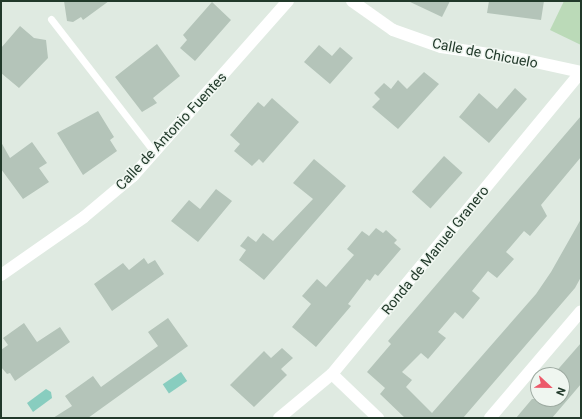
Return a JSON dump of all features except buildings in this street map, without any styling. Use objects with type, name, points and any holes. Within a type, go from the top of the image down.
[{"type":"street","name":"Calle de Antonio Fuentes","points":[[1,275],[94,209],[133,176],[288,1]]},
{"type":"street","name":"Calle de Chicuelo","points":[[352,1],[393,30],[441,47],[517,58],[581,72]]},
{"type":"street","name":"Ronda de Manuel Granero","points":[[280,418],[332,374],[581,72]]},
{"type":"street","points":[[490,418],[581,311]]},
{"type":"street","points":[[332,374],[378,418]]},
{"type":"lane","points":[[51,19],[154,153]]},
{"type":"green space","points":[[564,1],[581,1],[581,45],[550,30]]},
{"type":"water","points":[[181,372],[187,381],[169,393],[163,384]]},
{"type":"water","points":[[46,389],[51,392],[52,398],[33,412],[27,403]]}]
